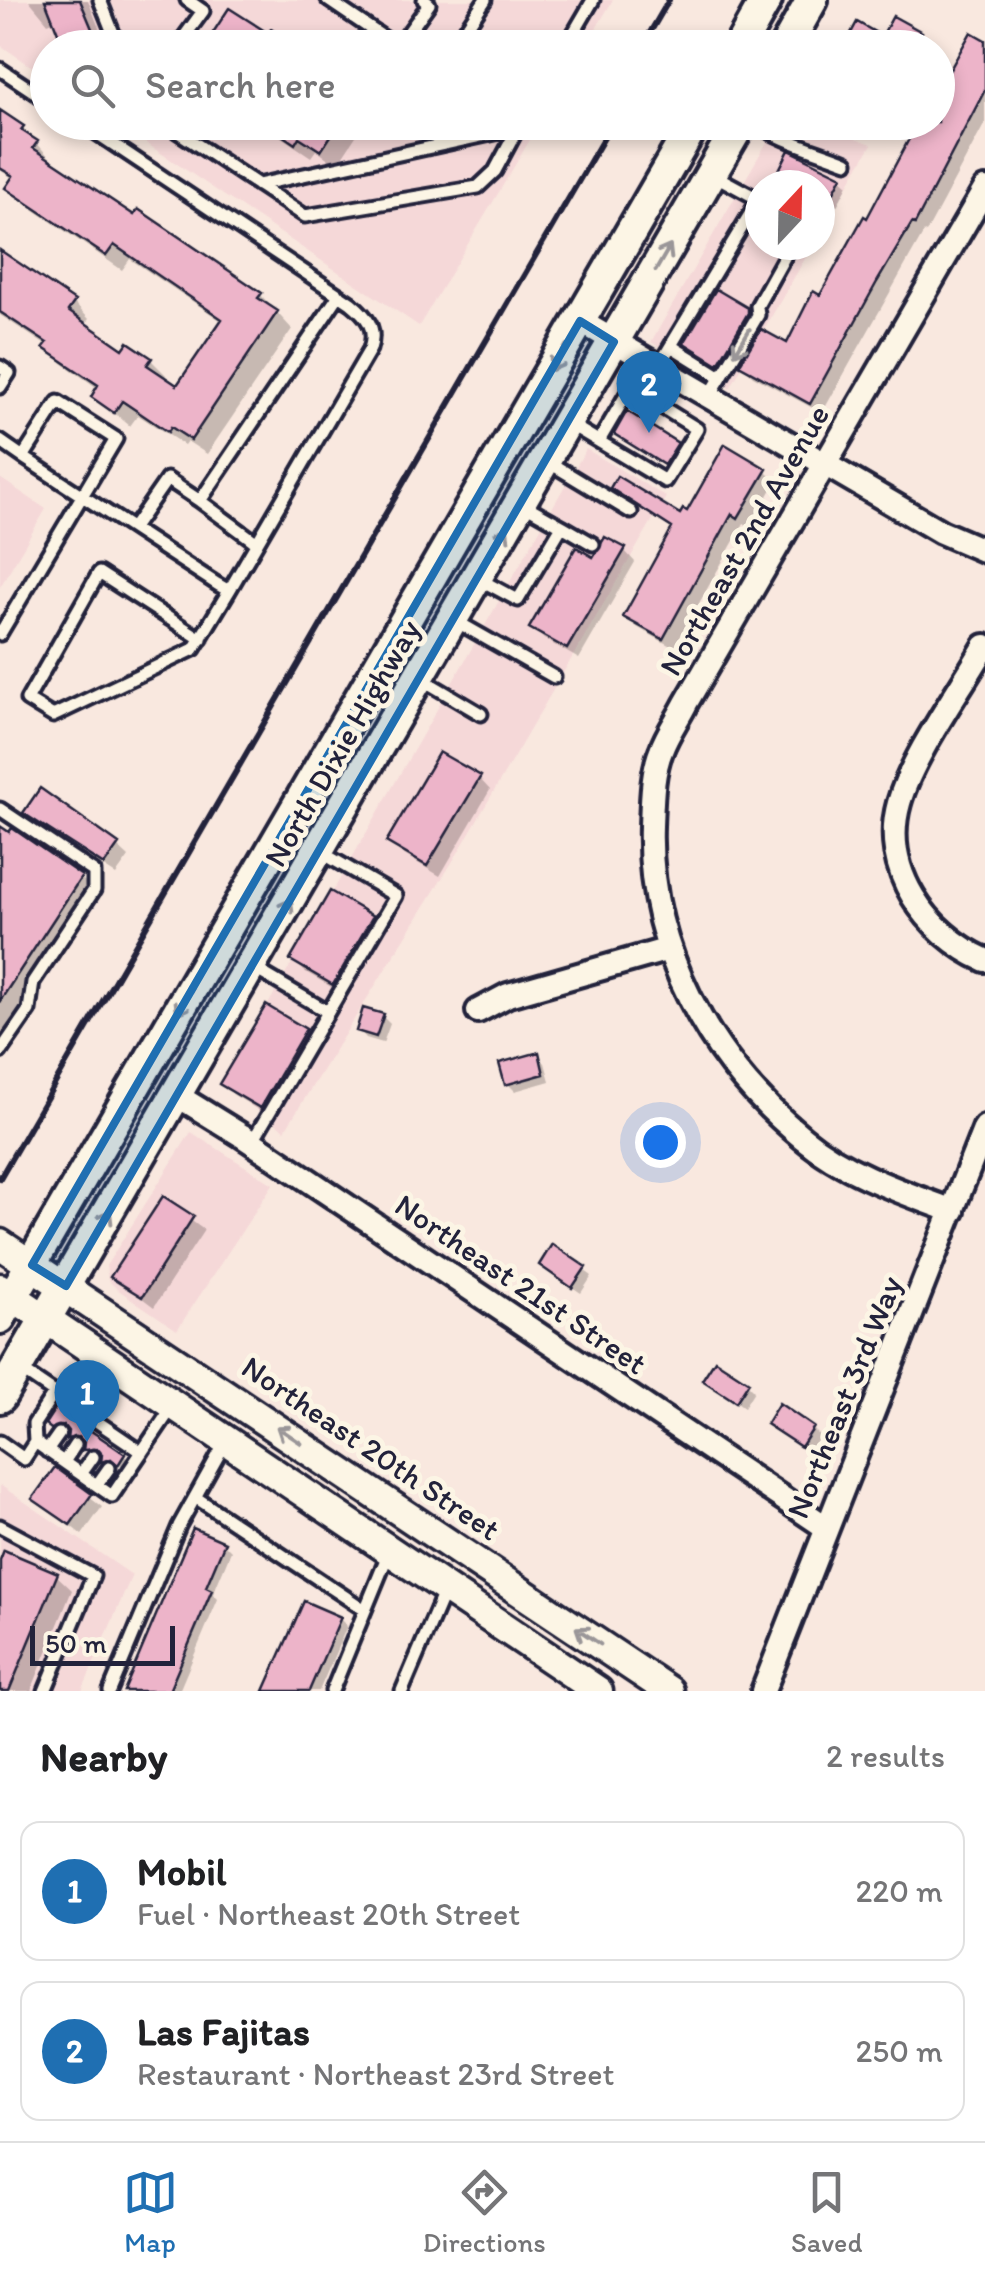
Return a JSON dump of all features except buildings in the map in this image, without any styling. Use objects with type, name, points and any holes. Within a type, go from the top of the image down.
[{"type":"main road","points":[[749,30],[766,0]]},
{"type":"main road","points":[[795,30],[812,0]]},
{"type":"main road","name":"North Dixie Highway","points":[[4,1301],[32,1264],[685,140]]},
{"type":"main road","name":"North Dixie Highway","points":[[0,1397],[732,140]]},
{"type":"main road","points":[[322,766],[356,787]]},
{"type":"street","name":"Northeast 2nd Avenue","points":[[953,1211],[841,1164],[804,1139],[734,1068],[705,1029],[669,949],[655,891],[650,843],[660,752],[985,189]]},
{"type":"street","points":[[580,320],[942,532],[985,551]]},
{"type":"street","points":[[985,646],[910,775],[898,806],[897,838],[904,878],[924,914],[950,940],[985,960]]},
{"type":"street","points":[[478,1011],[508,996],[669,949]]},
{"type":"street","name":"Northeast 21st Street","points":[[178,1096],[827,1528]]},
{"type":"street","name":"Northeast 3rd Way","points":[[763,1691],[985,1127]]},
{"type":"street","name":"Northeast 20th Street","points":[[0,1244],[669,1691]]},
{"type":"street","points":[[4,1301],[46,1319],[598,1691]]},
{"type":"street","points":[[308,1498],[327,1460]]},
{"type":"lane","points":[[100,0],[112,30]]},
{"type":"lane","points":[[328,0],[372,30]]},
{"type":"lane","points":[[348,14],[358,0]]},
{"type":"lane","points":[[465,30],[485,0]]},
{"type":"lane","points":[[576,30],[593,0]]},
{"type":"lane","points":[[410,30],[428,1]]},
{"type":"lane","points":[[189,30],[203,11],[192,2]]},
{"type":"lane","points":[[0,69],[30,89]]},
{"type":"lane","points":[[107,140],[338,295],[368,320],[373,338],[370,349],[230,591],[194,649],[53,716],[26,700],[99,573],[200,639]]},
{"type":"lane","points":[[190,140],[305,216],[478,186],[495,171],[509,140]]},
{"type":"lane","points":[[258,185],[448,140]]},
{"type":"lane","points":[[782,140],[798,142],[847,162]]},
{"type":"lane","points":[[712,174],[745,192]]},
{"type":"lane","points":[[636,392],[671,346],[745,222]]},
{"type":"lane","points":[[708,398],[758,316],[757,306],[782,260]]},
{"type":"lane","points":[[200,501],[338,295]]},
{"type":"lane","points":[[671,346],[721,377]]},
{"type":"lane","points":[[0,367],[9,373],[0,387]]},
{"type":"lane","points":[[567,422],[598,441],[665,481],[696,429],[629,390],[598,441]]},
{"type":"lane","points":[[0,634],[116,439],[58,402],[23,457]]},
{"type":"lane","points":[[0,442],[230,591]]},
{"type":"lane","points":[[546,460],[631,512]]},
{"type":"lane","points":[[132,528],[167,479],[257,543]]},
{"type":"lane","points":[[521,503],[593,544]]},
{"type":"lane","points":[[478,578],[518,600],[562,526]]},
{"type":"lane","points":[[454,620],[554,677]]},
{"type":"lane","points":[[420,678],[481,714]]},
{"type":"lane","points":[[0,809],[94,872],[96,881],[94,890],[32,982],[30,1010],[0,1052]]},
{"type":"lane","points":[[252,1142],[396,896],[320,851]]},
{"type":"lane","points":[[252,967],[328,1012]]},
{"type":"lane","points":[[103,1359],[65,1404],[34,1424],[35,1439],[112,1496],[172,1406]]},
{"type":"lane","points":[[18,1368],[108,1436],[142,1452]]},
{"type":"lane","points":[[0,1442],[24,1459],[43,1423]]},
{"type":"lane","points":[[47,1450],[59,1434]]},
{"type":"lane","points":[[110,1691],[195,1497],[226,1442]]},
{"type":"lane","points":[[64,1462],[76,1445]]},
{"type":"lane","points":[[81,1474],[93,1457]]},
{"type":"lane","points":[[97,1485],[109,1468]]},
{"type":"lane","points":[[195,1497],[365,1610]]},
{"type":"lane","points":[[0,1526],[93,1576],[45,1691]]},
{"type":"lane","points":[[332,1691],[389,1552]]},
{"type":"lane","points":[[402,1691],[445,1590]]},
{"type":"highlighted area","points":[[580,321],[614,342],[66,1286],[32,1265]]},
{"type":"shaded area","points":[[0,0],[613,0],[595,30],[30,30],[30,65],[0,45]]},
{"type":"shaded area","points":[[141,140],[530,140],[419,326]]},
{"type":"shaded area","points":[[768,140],[861,140],[872,144],[835,207],[835,170],[751,170]]},
{"type":"shaded area","points":[[745,180],[745,260],[804,260],[730,388],[651,342]]},
{"type":"shaded area","points":[[586,449],[666,497],[456,856],[285,1130],[222,1085]]},
{"type":"shaded area","points":[[0,478],[46,509],[0,587]]},
{"type":"shaded area","points":[[191,1132],[273,1184],[177,1330],[117,1289],[108,1280],[106,1266]]},
{"type":"shaded area","points":[[0,1485],[132,1575],[82,1691],[0,1691]]},
{"type":"railway","points":[[652,30],[669,0]]},
{"type":"railway","points":[[0,1178],[603,140]]},
{"type":"place","name":"Las Fajitas","points":[[649,433]]},
{"type":"place","name":"Mobil","points":[[87,1442]]}]
